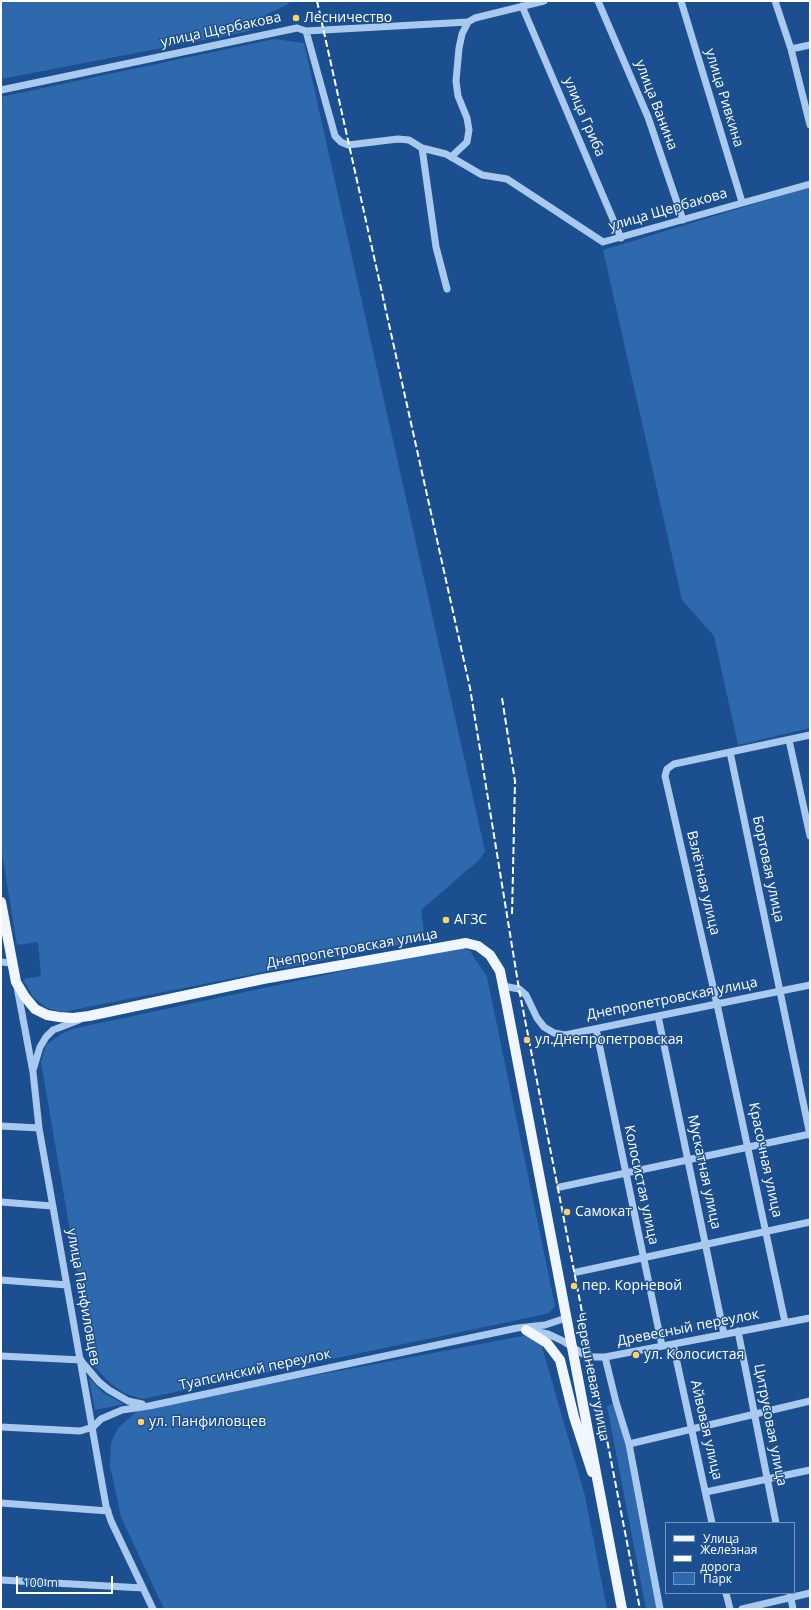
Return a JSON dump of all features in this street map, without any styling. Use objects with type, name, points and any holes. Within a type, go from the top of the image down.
[{"type":"main road","points":[[1,902],[6,962]]},
{"type":"main road","name":"Днепропетровская улица","points":[[6,962],[24,997],[35,1009],[47,1015],[73,1018],[89,1016],[263,979],[466,943],[478,946],[493,959],[500,971],[503,986]]},
{"type":"main road","name":"Черешневая улица","points":[[503,986],[622,1609]]},
{"type":"main road","points":[[522,1329],[547,1343],[560,1360],[583,1448],[589,1467],[598,1482]]},
{"type":"street","points":[[306,31],[468,22],[475,18],[544,1]]},
{"type":"street","name":"улица Ванина","points":[[598,1],[648,118],[683,220]]},
{"type":"street","name":"улица Ривкина","points":[[681,1],[742,202]]},
{"type":"street","points":[[775,1],[791,49],[810,125]]},
{"type":"street","name":"улица Гриба","points":[[522,6],[621,238]]},
{"type":"street","points":[[451,157],[467,142],[469,130],[467,118],[458,96],[456,81],[461,41],[468,22]]},
{"type":"street","name":"улица Щербакова","points":[[1,90],[297,28],[306,31],[335,136],[341,142],[348,145],[398,139],[409,140],[422,148],[451,157],[482,175],[507,179],[603,242],[810,184]]},
{"type":"street","points":[[791,49],[810,45]]},
{"type":"street","points":[[422,148],[436,247],[447,289]]},
{"type":"street","points":[[730,752],[810,735]]},
{"type":"street","points":[[789,740],[810,836]]},
{"type":"street","name":"Взлётная улица","points":[[718,1004],[665,776],[667,769],[674,764],[730,752]]},
{"type":"street","name":"Бортовая улица","points":[[730,752],[810,1134]]},
{"type":"street","name":"улица Панфиловцев","points":[[16,982],[32,1072],[39,1128],[52,1206],[68,1285],[108,1511],[153,1609]]},
{"type":"street","name":"Днепропетровская улица","points":[[503,986],[519,989],[526,995],[537,1018],[544,1027],[554,1034],[565,1035],[810,985]]},
{"type":"street","name":"Красочная улица","points":[[718,1004],[784,1322]]},
{"type":"street","points":[[32,1072],[40,1047],[46,1036],[53,1030],[89,1016]]},
{"type":"street","name":"Мускатная улица","points":[[658,1016],[724,1334]]},
{"type":"street","name":"Колосистая улица","points":[[596,1029],[662,1346]]},
{"type":"street","points":[[1,1126],[39,1128]]},
{"type":"street","points":[[560,1187],[810,1134]]},
{"type":"street","points":[[1,1202],[52,1206]]},
{"type":"street","points":[[577,1272],[810,1222]]},
{"type":"street","points":[[1,1280],[68,1285]]},
{"type":"street","name":"Туапсинский переулок","points":[[93,1428],[112,1413],[135,1407],[150,1406],[545,1325],[566,1318]]},
{"type":"street","name":"Древесный переулок","points":[[573,1347],[583,1354],[592,1357],[605,1357],[810,1318]]},
{"type":"street","name":"Туапсинский переулок","points":[[522,1329],[548,1334],[573,1347]]},
{"type":"street","name":"Цитрусовая улица","points":[[738,1331],[776,1522]]},
{"type":"street","name":"Айвовая улица","points":[[673,1344],[712,1522]]},
{"type":"street","points":[[1,1356],[81,1360],[99,1382],[109,1390],[128,1401],[150,1406]]},
{"type":"street","name":"Черешневая улица","points":[[605,1357],[616,1402],[629,1444],[660,1609]]},
{"type":"street","points":[[629,1444],[810,1401]]},
{"type":"street","points":[[1,1427],[80,1431],[93,1428]]},
{"type":"street","points":[[706,1492],[810,1470]]},
{"type":"street","points":[[1,1503],[108,1511]]},
{"type":"street","points":[[1,1580],[143,1588]]},
{"type":"street","points":[[742,1609],[790,1595],[810,1593]]},
{"type":"street","points":[[726,1594],[730,1609]]},
{"type":"street","points":[[790,1595],[793,1609]]},
{"type":"green space","points":[[1,1],[288,1],[289,4],[267,14],[250,31],[1,79]]},
{"type":"green space","points":[[274,39],[304,43],[485,851],[479,860],[421,910],[425,940],[63,1012],[47,1008],[33,997],[23,979],[41,976],[38,942],[17,945],[1,847],[1,97]]},
{"type":"green space","points":[[810,187],[810,728],[738,745],[714,636],[682,600],[603,250]]},
{"type":"green space","points":[[460,946],[470,951],[487,977],[555,1306],[549,1313],[518,1320],[142,1399],[126,1394],[111,1384],[93,1365],[41,1062],[46,1045],[61,1034],[72,1029]]},
{"type":"green space","points":[[538,1333],[585,1496],[607,1609],[164,1609],[121,1517],[110,1466],[111,1443],[118,1428],[139,1409]]},
{"type":"green space","points":[[89,1378],[103,1393],[124,1404],[95,1410]]},
{"type":"green space","points":[[619,1402],[662,1609],[646,1609],[607,1406]]},
{"type":"railway","points":[[317,1],[470,688],[519,989],[640,1609]]},
{"type":"railway","points":[[502,698],[515,781],[512,916]]},
{"type":"place","name":"Лесничество","points":[[296,18]]},
{"type":"place","name":"АГЗС","points":[[446,920]]},
{"type":"place","name":"ул.Днепропетровская","points":[[527,1040]]},
{"type":"place","name":"Самокат","points":[[567,1212]]},
{"type":"place","name":"пер. Корневой","points":[[574,1286]]},
{"type":"place","name":"ул. Колосистая","points":[[636,1355]]},
{"type":"place","name":"ул. Панфиловцев","points":[[141,1422]]}]
